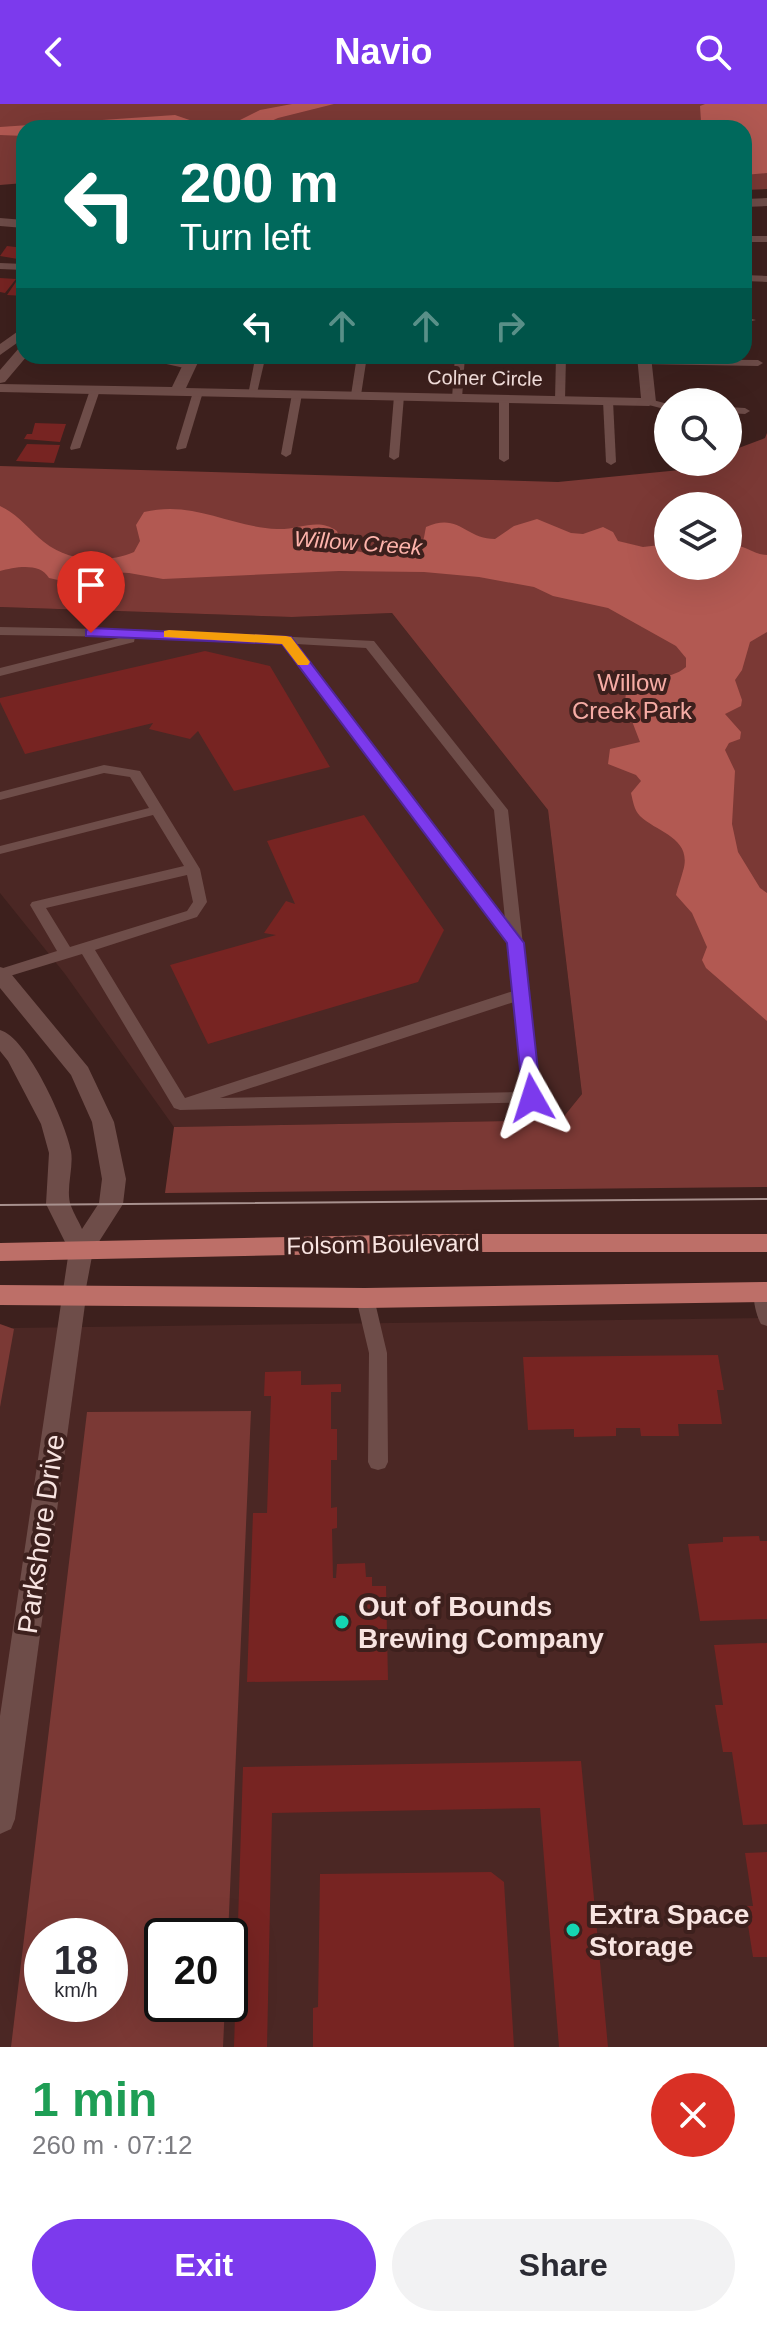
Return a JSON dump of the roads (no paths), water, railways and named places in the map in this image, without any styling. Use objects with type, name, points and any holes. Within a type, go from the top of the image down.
[{"type":"main road","name":"Folsom Boulevard","points":[[0,1252],[434,1243],[767,1243]]},
{"type":"main road","points":[[0,1295],[365,1298],[764,1292]]},
{"type":"street","points":[[0,351],[16,338]]},
{"type":"street","points":[[0,379],[16,360]]},
{"type":"street","points":[[177,391],[190,364]]},
{"type":"street","points":[[645,364],[649,402]]},
{"type":"street","name":"Colner Circle","points":[[0,388],[649,402]]},
{"type":"street","name":"Parkshore Drive","points":[[0,974],[80,1072],[103,1122],[114,1179],[111,1204],[81,1250],[0,1819]]},
{"type":"street","points":[[0,1037],[32,1083],[52,1124],[60,1153],[58,1204],[81,1250]]},
{"type":"lane","points":[[752,363],[758,363]]},
{"type":"lane","points":[[252,393],[259,364]]},
{"type":"lane","points":[[356,395],[361,364]]},
{"type":"lane","points":[[457,398],[459,364]]},
{"type":"lane","points":[[560,400],[561,364]]},
{"type":"lane","points":[[75,448],[95,390]]},
{"type":"lane","points":[[181,448],[198,392]]},
{"type":"lane","points":[[286,454],[297,394]]},
{"type":"lane","points":[[394,457],[399,396]]},
{"type":"lane","points":[[504,399],[504,459]]},
{"type":"lane","points":[[608,401],[611,462]]},
{"type":"lane","points":[[649,402],[654,403]]},
{"type":"lane","points":[[0,631],[370,644],[501,810],[532,1098],[180,1104]]},
{"type":"lane","points":[[0,672],[152,634]]},
{"type":"lane","points":[[286,640],[515,943]]},
{"type":"lane","points":[[0,796],[104,769],[135,774],[193,869],[200,902],[192,914],[0,974]]},
{"type":"lane","points":[[0,850],[157,810]]},
{"type":"lane","points":[[66,953],[37,905],[193,869]]},
{"type":"lane","points":[[85,946],[180,1104]]},
{"type":"lane","points":[[180,1104],[521,994]]},
{"type":"lane","points":[[764,1292],[767,1319]]},
{"type":"lane","points":[[365,1298],[378,1353],[378,1462]]},
{"type":"tram line","points":[[0,1205],[767,1199]]},
{"type":"place","name":"Out of Bounds Brewing Company","points":[[342,1622]]},
{"type":"place","name":"Extra Space Storage","points":[[573,1930]]},
{"type":"water label","name":"Willow Creek","points":[[358,543]]},
{"type":"park label","name":"Willow Creek Park","points":[[632,696]]}]
